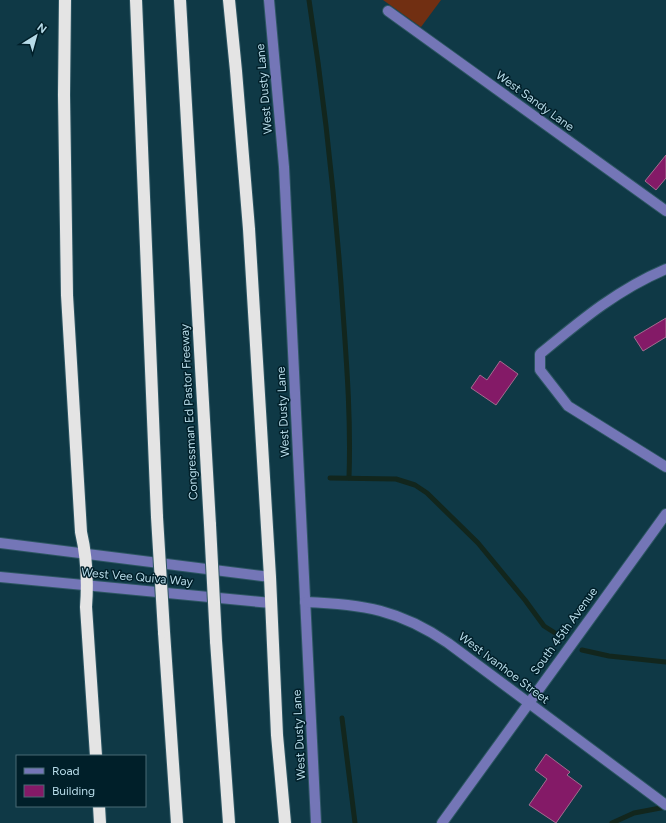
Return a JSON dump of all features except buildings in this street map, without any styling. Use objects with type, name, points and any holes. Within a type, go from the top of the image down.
[{"type":"highway","points":[[65,0],[64,95],[67,295],[81,532],[86,555],[88,586],[86,607],[96,755]]},
{"type":"highway","points":[[136,0],[157,516],[177,823]]},
{"type":"highway","name":"Congressman Ed Pastor Freeway","points":[[180,0],[216,641],[229,823]]},
{"type":"highway","points":[[229,0],[249,229],[270,577],[277,735],[285,823]]},
{"type":"highway","points":[[99,807],[100,823]]},
{"type":"street","name":"West Dusty Lane","points":[[269,0],[284,167],[316,823]]},
{"type":"street","name":"West Sandy Lane","points":[[388,11],[666,211]]},
{"type":"street","points":[[666,268],[641,279],[595,308],[540,354],[540,370],[568,406],[666,467]]},
{"type":"street","name":"South 45th Avenue","points":[[442,823],[666,514]]},
{"type":"street","name":"West Vee Quiva Way","points":[[0,543],[270,577]]},
{"type":"street","name":"West Vee Quiva Way","points":[[0,577],[271,603]]},
{"type":"street","name":"West Ivanhoe Street","points":[[306,602],[337,603],[363,607],[401,616],[417,624],[448,643],[666,805]]},
{"type":"shaded area","points":[[383,0],[441,0],[421,27]]},
{"type":"waterway","points":[[309,0],[325,117],[337,234],[348,395],[349,478]]},
{"type":"waterway","points":[[330,478],[396,479],[415,485],[427,493],[478,543],[525,600],[544,626],[563,638]]},
{"type":"waterway","points":[[582,650],[609,656],[666,662]]},
{"type":"waterway","points":[[342,718],[355,823]]},
{"type":"waterway","points":[[612,823],[634,813],[666,807]]}]
